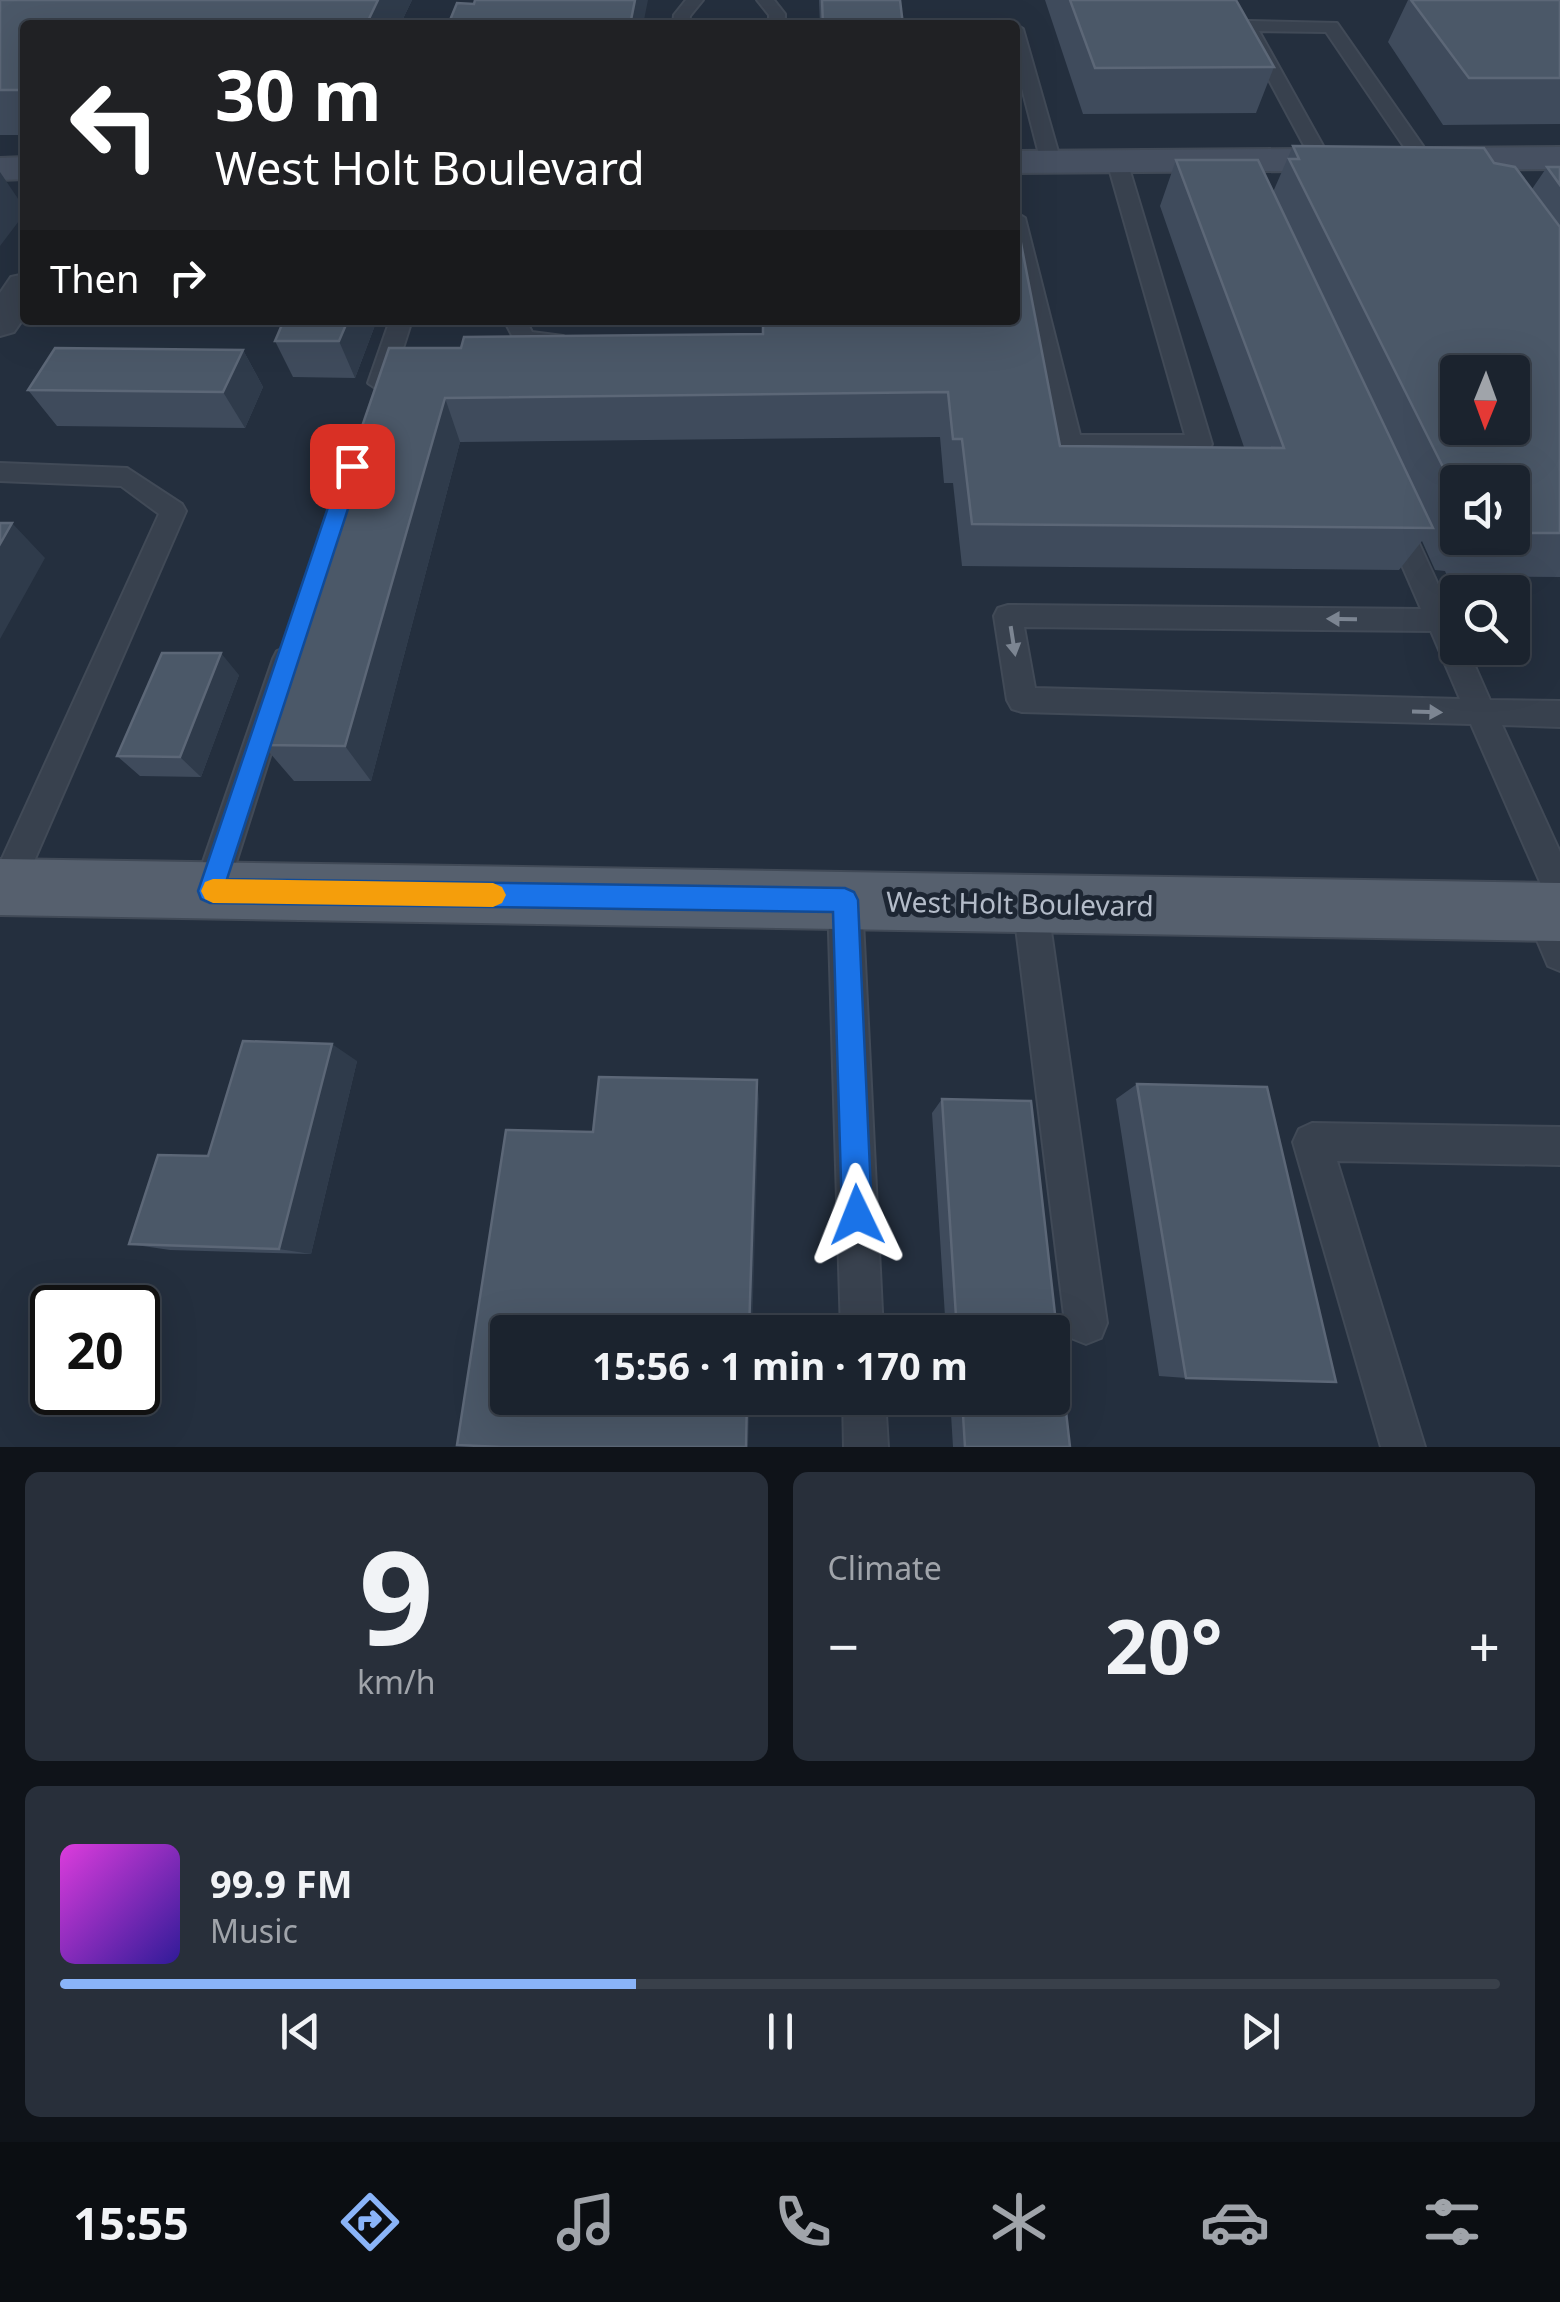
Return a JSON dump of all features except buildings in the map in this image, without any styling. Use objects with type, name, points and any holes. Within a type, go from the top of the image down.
[{"type":"main road","name":"West Holt Boulevard","points":[[3,887],[845,900],[1555,917]]},
{"type":"street","points":[[1020,162],[1422,159],[1468,167],[1560,158]]},
{"type":"street","points":[[0,323],[20,293]]},
{"type":"lane","points":[[1322,160],[1248,26],[1331,27],[1422,159]]},
{"type":"lane","points":[[1020,47],[1051,162]]},
{"type":"lane","points":[[1233,160],[1249,195]]},
{"type":"lane","points":[[1020,238],[1070,443],[1200,444],[1117,162]]},
{"type":"lane","points":[[370,411],[399,325]]},
{"type":"lane","points":[[518,325],[524,338],[579,343]]},
{"type":"lane","points":[[0,472],[127,477],[174,511],[3,887]]},
{"type":"lane","points":[[1384,496],[1440,620],[1008,616],[1022,700],[1560,714]]},
{"type":"lane","points":[[210,891],[296,630]]},
{"type":"lane","points":[[1460,665],[1555,917]]},
{"type":"lane","points":[[845,900],[861,1315]]},
{"type":"lane","points":[[1030,904],[1086,1323]]},
{"type":"lane","points":[[1403,1447],[1312,1142],[1560,1146]]},
{"type":"lane","points":[[865,1415],[866,1447]]},
{"type":"slow traffic","points":[[213,891],[493,895]]},
{"type":"route","points":[[352,466],[210,891],[845,900],[857,1215]]}]
